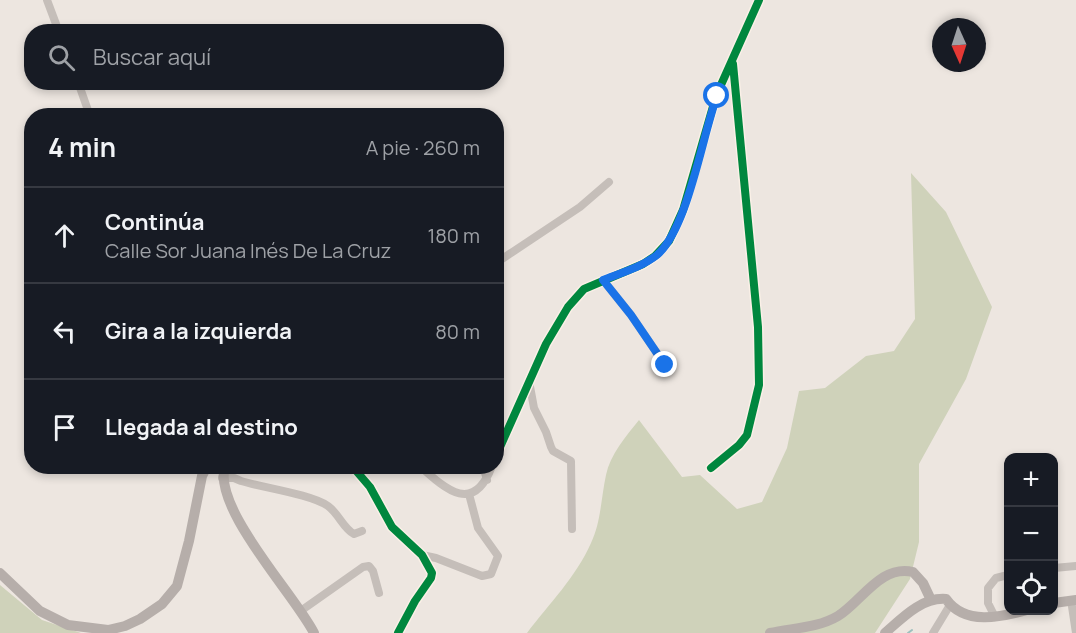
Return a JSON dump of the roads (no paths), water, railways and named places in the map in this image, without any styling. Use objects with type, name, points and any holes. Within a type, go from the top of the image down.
[{"type":"main road","points":[[0,573],[40,611],[68,626],[108,630],[140,619],[162,604],[177,586],[203,474]]},
{"type":"main road","points":[[223,474],[226,494],[237,518],[272,573],[302,610],[314,633]]},
{"type":"main road","points":[[770,633],[831,620],[855,604],[870,587],[896,572],[913,572],[923,583],[931,600]]},
{"type":"main road","points":[[885,633],[915,608],[931,600],[946,599],[958,611],[973,617],[983,618],[1004,614]]},
{"type":"main road","points":[[1058,602],[1074,600]]},
{"type":"street","points":[[47,0],[56,24]]},
{"type":"street","points":[[504,438],[546,344],[568,307],[582,291],[643,264],[655,256],[669,241],[683,210],[710,115],[759,0]]},
{"type":"street","points":[[711,468],[739,445],[747,435],[759,392],[758,327],[732,61]]},
{"type":"street","points":[[81,90],[87,108]]},
{"type":"street","points":[[504,258],[580,207],[609,182]]},
{"type":"street","points":[[603,280],[631,315],[665,365]]},
{"type":"street","points":[[529,380],[534,408],[553,451],[569,458],[572,464],[572,529]]},
{"type":"street","points":[[227,474],[240,481],[317,501],[330,507],[350,532],[354,534],[362,531]]},
{"type":"street","points":[[359,474],[370,487],[392,527],[422,555],[432,573],[431,579],[415,601],[398,633]]},
{"type":"street","points":[[430,474],[450,490],[469,494],[480,489],[489,474]]},
{"type":"street","points":[[485,474],[487,480]]},
{"type":"street","points":[[422,555],[482,576],[491,574],[498,556],[478,528],[469,494]]},
{"type":"street","points":[[302,610],[363,567],[369,566],[373,570],[379,593]]},
{"type":"street","points":[[1058,568],[1076,566]]},
{"type":"street","points":[[995,616],[988,603],[988,588],[996,578],[1004,576]]},
{"type":"street","points":[[1074,600],[1076,633]]},
{"type":"street","points":[[933,633],[950,605]]},
{"type":"waterway","points":[[908,633],[912,630]]}]
